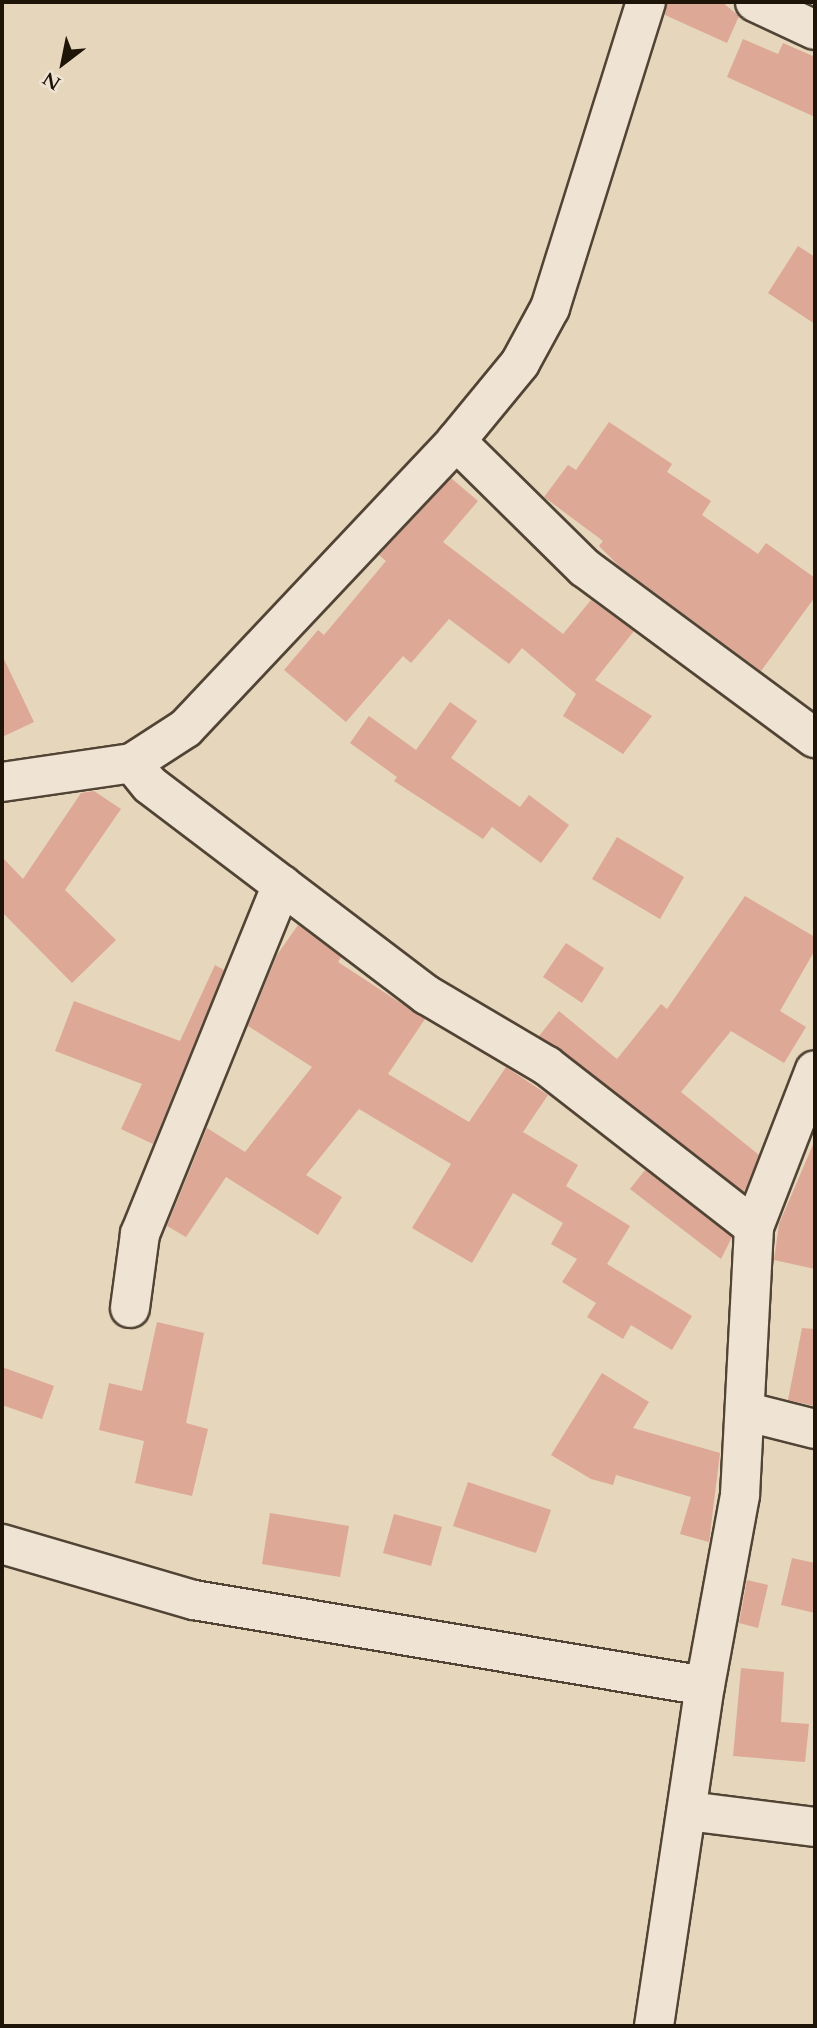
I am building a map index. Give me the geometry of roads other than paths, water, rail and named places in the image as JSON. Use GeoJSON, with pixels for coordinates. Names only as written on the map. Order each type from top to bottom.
{"type":"FeatureCollection","features":[{"type":"Feature","properties":{"kind":"street"},"geometry":{"type":"LineString","coordinates":[[2,782],[132,763],[186,729],[456,441],[520,363],[550,308],[646,2]]}},
{"type":"Feature","properties":{"kind":"street"},"geometry":{"type":"LineString","coordinates":[[755,2],[815,30]]}},
{"type":"Feature","properties":{"kind":"street"},"geometry":{"type":"LineString","coordinates":[[456,441],[584,568],[815,738]]}},
{"type":"Feature","properties":{"kind":"street"},"geometry":{"type":"LineString","coordinates":[[132,763],[150,785],[427,995],[547,1066],[754,1227]]}},
{"type":"Feature","properties":{"kind":"street"},"geometry":{"type":"LineString","coordinates":[[130,1308],[140,1234],[282,885]]}},
{"type":"Feature","properties":{"kind":"street"},"geometry":{"type":"LineString","coordinates":[[654,2026],[705,1686],[740,1495],[748,1412],[754,1227],[815,1070]]}},
{"type":"Feature","properties":{"kind":"street"},"geometry":{"type":"LineString","coordinates":[[748,1412],[815,1429]]}},
{"type":"Feature","properties":{"kind":"street"},"geometry":{"type":"LineString","coordinates":[[2,1544],[194,1600],[705,1686]]}},
{"type":"Feature","properties":{"kind":"street"},"geometry":{"type":"LineString","coordinates":[[688,1811],[815,1827]]}}]}
